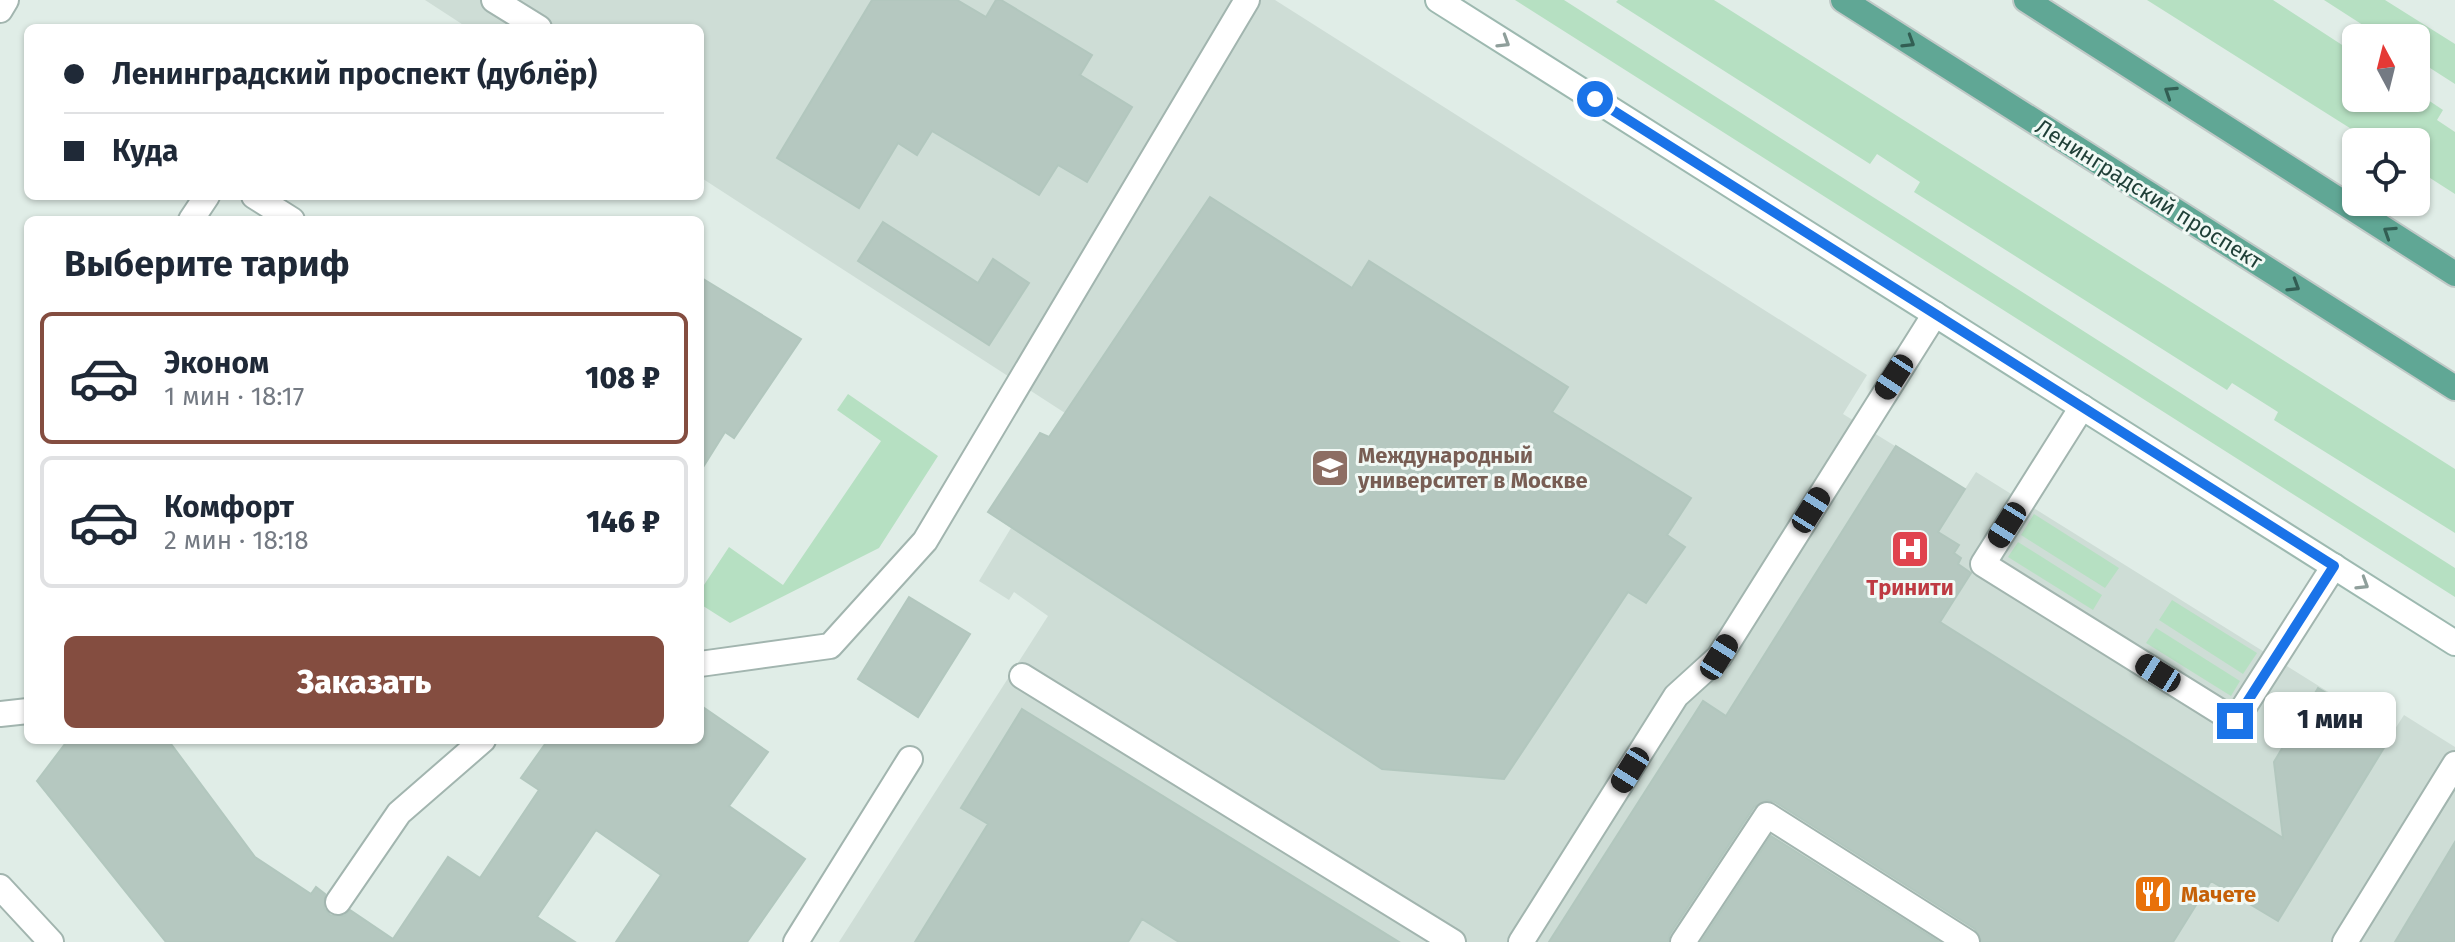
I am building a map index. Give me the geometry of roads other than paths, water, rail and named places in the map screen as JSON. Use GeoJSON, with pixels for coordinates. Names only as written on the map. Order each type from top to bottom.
{"type":"FeatureCollection","features":[{"type":"Feature","properties":{"kind":"main road"},"geometry":{"type":"LineString","coordinates":[[0,10],[6,0]]}},
{"type":"Feature","properties":{"kind":"main road"},"geometry":{"type":"LineString","coordinates":[[494,0],[533,24]]}},
{"type":"Feature","properties":{"kind":"main road"},"geometry":{"type":"LineString","coordinates":[[704,663],[830,646],[925,541],[1247,0]]}},
{"type":"Feature","properties":{"kind":"main road"},"geometry":{"type":"LineString","coordinates":[[1438,0],[2455,643]]}},
{"type":"Feature","properties":{"kind":"main road","name":"Ленинградский проспект"},"geometry":{"type":"LineString","coordinates":[[1843,0],[2455,388]]}},
{"type":"Feature","properties":{"kind":"main road"},"geometry":{"type":"LineString","coordinates":[[2026,0],[2455,274]]}},
{"type":"Feature","properties":{"kind":"main road"},"geometry":{"type":"LineString","coordinates":[[260,200],[284,216]]}},
{"type":"Feature","properties":{"kind":"main road"},"geometry":{"type":"LineString","coordinates":[[1521,942],[1676,696],[1719,657],[1935,314]]}},
{"type":"Feature","properties":{"kind":"main road"},"geometry":{"type":"LineString","coordinates":[[2082,407],[1983,564],[2235,721],[2334,566]]}},
{"type":"Feature","properties":{"kind":"main road"},"geometry":{"type":"LineString","coordinates":[[1022,676],[1453,942]]}},
{"type":"Feature","properties":{"kind":"main road"},"geometry":{"type":"LineString","coordinates":[[0,714],[24,711]]}},
{"type":"Feature","properties":{"kind":"main road"},"geometry":{"type":"LineString","coordinates":[[338,902],[399,813],[478,744]]}},
{"type":"Feature","properties":{"kind":"main road"},"geometry":{"type":"LineString","coordinates":[[796,942],[910,759]]}},
{"type":"Feature","properties":{"kind":"main road"},"geometry":{"type":"LineString","coordinates":[[2345,942],[2455,764]]}},
{"type":"Feature","properties":{"kind":"main road"},"geometry":{"type":"LineString","coordinates":[[1683,942],[1767,815],[1967,942]]}},
{"type":"Feature","properties":{"kind":"main road"},"geometry":{"type":"LineString","coordinates":[[0,887],[51,942]]}},
{"type":"Feature","properties":{"kind":"place","name":"Международный университет в Москве"},"geometry":{"type":"Point","coordinates":[1330,468]}},
{"type":"Feature","properties":{"kind":"place","name":"Тринити"},"geometry":{"type":"Point","coordinates":[1910,549]}},
{"type":"Feature","properties":{"kind":"place","name":"Мачете"},"geometry":{"type":"Point","coordinates":[2153,894]}}]}
